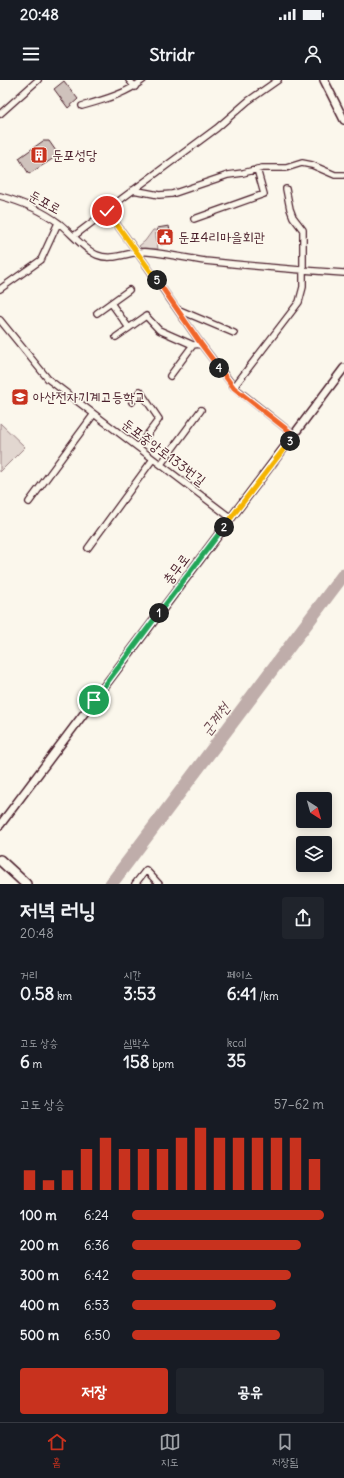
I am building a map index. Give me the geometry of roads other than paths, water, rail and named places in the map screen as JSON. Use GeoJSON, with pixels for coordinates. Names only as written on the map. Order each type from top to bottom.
{"type":"FeatureCollection","features":[{"type":"Feature","properties":{"kind":"highway"},"geometry":{"type":"LineString","coordinates":[[0,860],[26,884]]}},
{"type":"Feature","properties":{"kind":"street"},"geometry":{"type":"LineString","coordinates":[[0,114],[38,80]]}},
{"type":"Feature","properties":{"kind":"street"},"geometry":{"type":"LineString","coordinates":[[129,80],[135,87]]}},
{"type":"Feature","properties":{"kind":"street"},"geometry":{"type":"LineString","coordinates":[[82,106],[106,99],[135,87],[143,80]]}},
{"type":"Feature","properties":{"kind":"street"},"geometry":{"type":"LineString","coordinates":[[74,236],[217,128],[248,101],[278,80]]}},
{"type":"Feature","properties":{"kind":"street"},"geometry":{"type":"LineString","coordinates":[[324,80],[344,120]]}},
{"type":"Feature","properties":{"kind":"street"},"geometry":{"type":"LineString","coordinates":[[133,190],[159,195],[172,194],[228,175],[257,169],[286,168],[302,164],[312,166],[335,175],[344,175]]}},
{"type":"Feature","properties":{"kind":"street"},"geometry":{"type":"LineString","coordinates":[[194,219],[264,194],[257,169]]}},
{"type":"Feature","properties":{"kind":"street"},"geometry":{"type":"LineString","coordinates":[[234,388],[299,302],[303,287],[303,230],[293,217],[286,190]]}},
{"type":"Feature","properties":{"kind":"street","name":"둔포로"},"geometry":{"type":"LineString","coordinates":[[0,196],[22,203],[44,214],[58,223],[91,251],[103,256],[116,257],[137,252],[302,271],[344,273]]}},
{"type":"Feature","properties":{"kind":"street"},"geometry":{"type":"LineString","coordinates":[[107,211],[234,388],[294,435]]}},
{"type":"Feature","properties":{"kind":"street"},"geometry":{"type":"LineString","coordinates":[[0,289],[40,260],[58,223]]}},
{"type":"Feature","properties":{"kind":"street"},"geometry":{"type":"LineString","coordinates":[[97,313],[129,290]]}},
{"type":"Feature","properties":{"kind":"street"},"geometry":{"type":"LineString","coordinates":[[111,303],[129,328]]}},
{"type":"Feature","properties":{"kind":"street"},"geometry":{"type":"LineString","coordinates":[[176,309],[234,334]]}},
{"type":"Feature","properties":{"kind":"street"},"geometry":{"type":"LineString","coordinates":[[116,337],[146,316],[159,330],[193,345],[201,344]]}},
{"type":"Feature","properties":{"kind":"street","name":"둔포중앙로133번길"},"geometry":{"type":"LineString","coordinates":[[0,320],[48,379],[231,518]]}},
{"type":"Feature","properties":{"kind":"street"},"geometry":{"type":"LineString","coordinates":[[170,376],[193,345]]}},
{"type":"Feature","properties":{"kind":"street","name":"충무로"},"geometry":{"type":"LineString","coordinates":[[0,825],[344,368]]}},
{"type":"Feature","properties":{"kind":"street"},"geometry":{"type":"LineString","coordinates":[[132,402],[140,392],[159,419],[138,447]]}},
{"type":"Feature","properties":{"kind":"street"},"geometry":{"type":"LineString","coordinates":[[161,464],[201,410]]}},
{"type":"Feature","properties":{"kind":"street"},"geometry":{"type":"LineString","coordinates":[[29,502],[94,414]]}},
{"type":"Feature","properties":{"kind":"street"},"geometry":{"type":"LineString","coordinates":[[88,548],[153,459]]}},
{"type":"Feature","properties":{"kind":"street"},"geometry":{"type":"LineString","coordinates":[[135,884],[146,870],[159,884]]}},
{"type":"Feature","properties":{"kind":"waterway","name":"군계천"},"geometry":{"type":"LineString","coordinates":[[111,884],[344,574]]}},
{"type":"Feature","properties":{"kind":"place","name":"둔포성당"},"geometry":{"type":"Point","coordinates":[39,155]}},
{"type":"Feature","properties":{"kind":"place","name":"둔포4리마을회관"},"geometry":{"type":"Point","coordinates":[165,237]}},
{"type":"Feature","properties":{"kind":"place","name":"아산전자기계고등학교"},"geometry":{"type":"Point","coordinates":[20,397]}}]}
